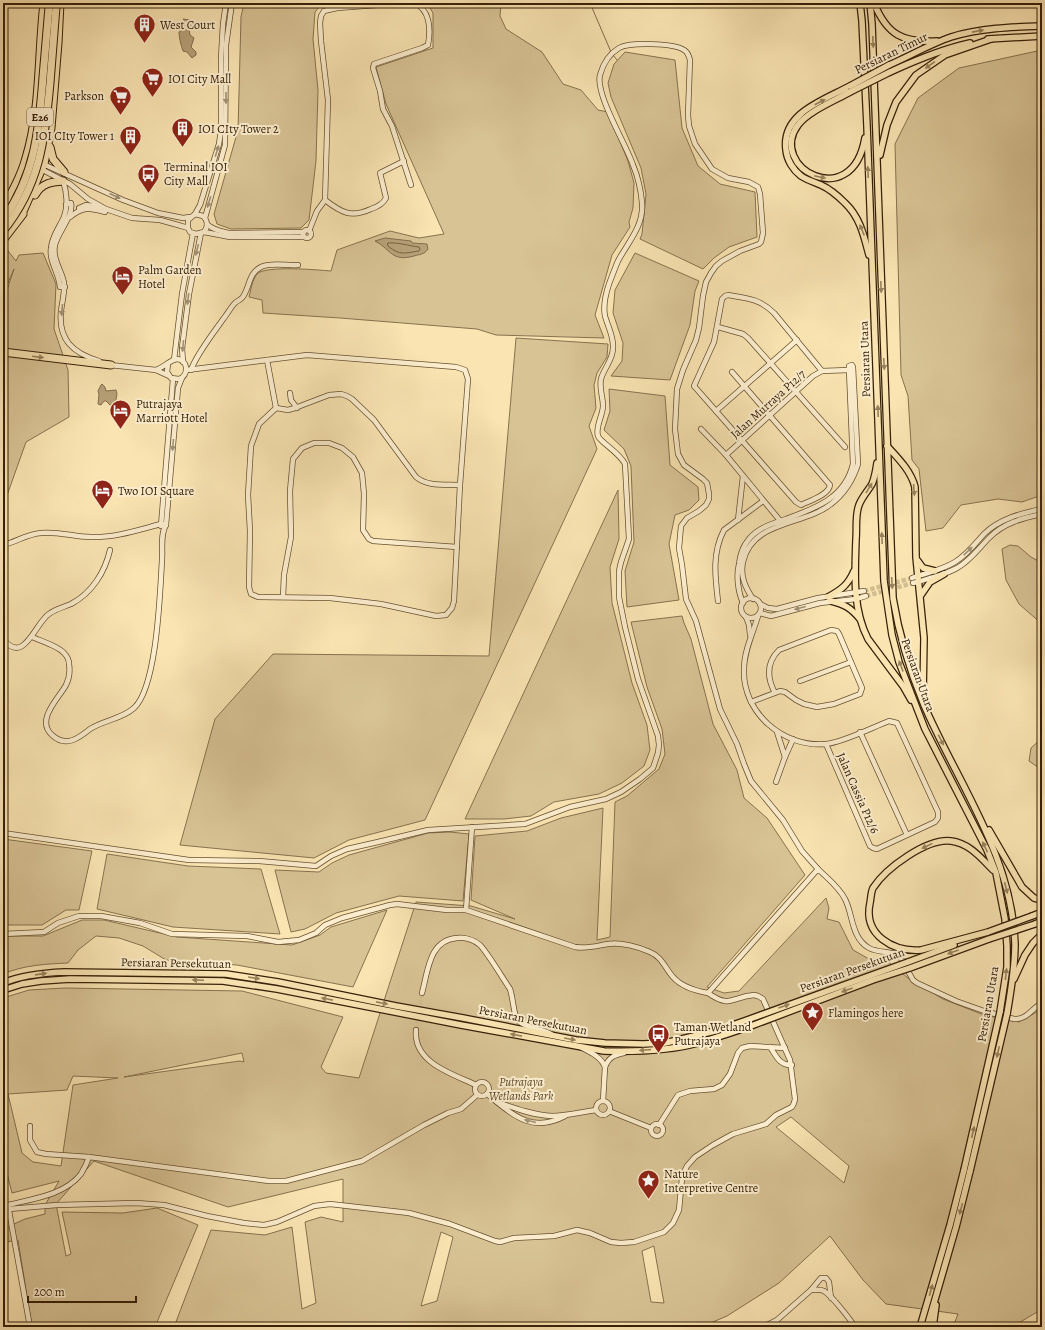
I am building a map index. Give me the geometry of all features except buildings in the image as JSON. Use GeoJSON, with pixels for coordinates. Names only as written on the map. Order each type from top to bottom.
{"type":"FeatureCollection","features":[{"type":"Feature","properties":{"kind":"highway"},"geometry":{"type":"LineString","coordinates":[[21,216],[43,167],[50,138],[58,43],[52,4]]}},
{"type":"Feature","properties":{"kind":"highway"},"geometry":{"type":"LineString","coordinates":[[3,208],[12,193],[25,160],[35,114],[52,4]]}},
{"type":"Feature","properties":{"kind":"highway","name":"E26"},"geometry":{"type":"LineString","coordinates":[[3,220],[19,195],[28,173],[34,152],[41,116],[52,4]]}},
{"type":"Feature","properties":{"kind":"highway","name":"E26"},"geometry":{"type":"LineString","coordinates":[[3,231],[10,223],[24,197],[34,176],[41,154],[46,122],[52,4]]}},
{"type":"Feature","properties":{"kind":"highway"},"geometry":{"type":"LineString","coordinates":[[50,138],[50,150],[53,159],[64,172]]}},
{"type":"Feature","properties":{"kind":"highway"},"geometry":{"type":"LineString","coordinates":[[3,240],[41,186],[46,183],[63,181]]}},
{"type":"Feature","properties":{"kind":"highway"},"geometry":{"type":"LineString","coordinates":[[3,352],[111,365]]}},
{"type":"Feature","properties":{"kind":"main road","name":"Persiaran Utara"},"geometry":{"type":"LineString","coordinates":[[860,3],[867,126],[884,581],[887,608],[899,662],[925,729],[987,850],[996,873],[1005,919],[1007,946],[1004,1013],[970,1171],[956,1227],[927,1327]]}},
{"type":"Feature","properties":{"kind":"main road","name":"Persiaran Utara"},"geometry":{"type":"LineString","coordinates":[[870,3],[878,166],[893,598],[899,631],[924,705],[978,812],[1002,870],[1008,892],[1014,944],[1012,981],[950,1225],[920,1327]]}},
{"type":"Feature","properties":{"kind":"main road"},"geometry":{"type":"LineString","coordinates":[[874,3],[884,24],[899,36],[915,41],[940,41]]}},
{"type":"Feature","properties":{"kind":"main road","name":"Persiaran Timur"},"geometry":{"type":"LineString","coordinates":[[872,267],[863,232],[854,213],[836,195],[800,175],[789,161],[786,153],[786,137],[793,120],[804,110],[889,65],[952,36],[982,30],[1042,26]]}},
{"type":"Feature","properties":{"kind":"main road","name":"Persiaran Timur"},"geometry":{"type":"LineString","coordinates":[[867,126],[862,152],[853,168],[847,173],[840,176],[825,178],[812,175],[796,160],[793,152],[793,135],[797,126],[806,116],[850,92],[919,58],[951,47],[991,39],[1042,36]]}},
{"type":"Feature","properties":{"kind":"main road"},"geometry":{"type":"LineString","coordinates":[[878,166],[884,134],[896,102],[916,75],[945,55],[991,39]]}},
{"type":"Feature","properties":{"kind":"main road"},"geometry":{"type":"LineString","coordinates":[[887,446],[909,472],[915,487],[916,579],[920,596],[924,638],[922,682],[924,705]]}},
{"type":"Feature","properties":{"kind":"main road"},"geometry":{"type":"LineString","coordinates":[[879,450],[872,484],[862,498],[857,512],[854,569],[856,596],[860,619],[868,639],[903,686],[925,729]]}},
{"type":"Feature","properties":{"kind":"main road"},"geometry":{"type":"LineString","coordinates":[[916,557],[920,566],[935,571]]}},
{"type":"Feature","properties":{"kind":"main road"},"geometry":{"type":"LineString","coordinates":[[830,599],[846,586],[854,569]]}},
{"type":"Feature","properties":{"kind":"main road"},"geometry":{"type":"LineString","coordinates":[[920,596],[930,582],[944,574]]}},
{"type":"Feature","properties":{"kind":"main road"},"geometry":{"type":"LineString","coordinates":[[830,599],[844,604],[860,619]]}},
{"type":"Feature","properties":{"kind":"main road"},"geometry":{"type":"LineString","coordinates":[[978,812],[1022,887],[1034,898],[1042,900]]}},
{"type":"Feature","properties":{"kind":"main road"},"geometry":{"type":"LineString","coordinates":[[988,932],[921,950],[910,951],[892,946],[878,937],[871,922],[869,908],[872,889],[886,873],[907,857],[931,843],[951,841],[965,845],[980,856],[996,873]]}},
{"type":"Feature","properties":{"kind":"main road","name":"Persiaran Persekutuan"},"geometry":{"type":"LineString","coordinates":[[3,983],[41,973],[64,972],[226,974],[278,982],[554,1036],[605,1043],[643,1044],[665,1042],[715,1031],[1042,912]]}},
{"type":"Feature","properties":{"kind":"main road","name":"Persiaran Persekutuan"},"geometry":{"type":"LineString","coordinates":[[3,990],[22,984],[70,979],[223,981],[277,989],[579,1047],[604,1051],[627,1052],[665,1049],[697,1043],[751,1026],[866,983],[1042,921]]}},
{"type":"Feature","properties":{"kind":"main road"},"geometry":{"type":"LineString","coordinates":[[1012,981],[1025,955],[1033,943],[1042,934]]}},
{"type":"Feature","properties":{"kind":"main road"},"geometry":{"type":"LineString","coordinates":[[933,1327],[937,1291]]}},
{"type":"Feature","properties":{"kind":"street"},"geometry":{"type":"LineString","coordinates":[[25,160],[43,167],[64,172],[124,200],[158,213],[183,218],[190,217],[195,214],[200,205],[219,144],[221,130],[223,24],[226,3]]}},
{"type":"Feature","properties":{"kind":"street"},"geometry":{"type":"LineString","coordinates":[[232,3],[226,45],[225,145],[205,218],[210,227],[229,233],[306,233]]}},
{"type":"Feature","properties":{"kind":"street"},"geometry":{"type":"LineString","coordinates":[[306,233],[325,200],[328,100],[320,41],[321,16],[324,11],[337,8],[404,3]]}},
{"type":"Feature","properties":{"kind":"street"},"geometry":{"type":"LineString","coordinates":[[411,185],[392,126],[383,110],[380,90],[373,68],[374,64],[428,45],[428,21],[426,12],[414,3]]}},
{"type":"Feature","properties":{"kind":"street"},"geometry":{"type":"LineString","coordinates":[[3,833],[189,860],[259,861],[316,866],[331,856],[347,849],[428,830],[525,824],[570,807],[613,796],[647,774],[653,768],[658,753],[658,736],[638,679],[619,596],[620,562],[629,539],[624,464],[618,454],[600,439],[598,433],[603,407],[600,381],[613,350],[613,338],[605,315],[604,306],[606,294],[618,262],[640,223],[642,206],[634,165],[603,99],[599,83],[605,63],[611,54],[617,49],[631,44],[671,46],[683,49],[690,60],[688,115],[689,126],[695,144],[712,169],[728,178],[749,182],[758,187],[760,194],[763,233],[759,244],[722,261],[716,266],[706,282],[696,340],[683,370],[677,389],[675,429],[678,454],[684,465],[707,483],[709,494],[709,499],[706,505],[687,518],[681,526],[679,548],[686,599],[696,622],[720,709],[738,744],[751,781],[783,820],[802,851],[833,883],[845,898],[856,932],[865,946],[874,950],[899,955],[913,980],[917,983],[977,1009],[1018,1019],[1026,1016],[1042,1003]]}},
{"type":"Feature","properties":{"kind":"street"},"geometry":{"type":"LineString","coordinates":[[325,200],[336,208],[351,214],[358,214],[376,207],[386,198],[380,173],[404,161]]}},
{"type":"Feature","properties":{"kind":"street"},"geometry":{"type":"LineString","coordinates":[[43,167],[106,210]]}},
{"type":"Feature","properties":{"kind":"street"},"geometry":{"type":"LineString","coordinates":[[63,181],[66,192],[66,205],[64,216],[56,236],[54,248],[56,260],[64,281],[62,287],[61,320],[67,342],[72,348],[86,357],[111,365],[156,370],[170,377],[182,378]]}},
{"type":"Feature","properties":{"kind":"street"},"geometry":{"type":"LineString","coordinates":[[56,236],[70,214],[72,205],[69,202],[66,205]]}},
{"type":"Feature","properties":{"kind":"street"},"geometry":{"type":"LineString","coordinates":[[70,214],[79,207],[86,205],[132,218],[160,220],[188,228],[193,233],[230,237],[306,233]]}},
{"type":"Feature","properties":{"kind":"street"},"geometry":{"type":"LineString","coordinates":[[67,220],[83,209],[106,210]]}},
{"type":"Feature","properties":{"kind":"street"},"geometry":{"type":"LineString","coordinates":[[195,214],[201,215],[205,218]]}},
{"type":"Feature","properties":{"kind":"street"},"geometry":{"type":"LineString","coordinates":[[188,228],[187,222],[190,217]]}},
{"type":"Feature","properties":{"kind":"street"},"geometry":{"type":"LineString","coordinates":[[189,370],[183,362],[182,355],[184,331],[194,268],[203,233],[207,224]]}},
{"type":"Feature","properties":{"kind":"street"},"geometry":{"type":"LineString","coordinates":[[174,360],[182,294],[193,233]]}},
{"type":"Feature","properties":{"kind":"street"},"geometry":{"type":"LineString","coordinates":[[163,526],[178,388],[182,378],[236,302],[241,300],[245,294],[249,280],[255,271],[263,266],[298,265]]}},
{"type":"Feature","properties":{"kind":"street"},"geometry":{"type":"LineString","coordinates":[[732,372],[830,485],[828,490],[816,499],[801,505],[799,505],[694,386],[714,342],[722,299],[728,295],[756,300],[766,305],[822,371]]}},
{"type":"Feature","properties":{"kind":"street"},"geometry":{"type":"LineString","coordinates":[[718,327],[743,334],[771,363],[845,447]]}},
{"type":"Feature","properties":{"kind":"street"},"geometry":{"type":"LineString","coordinates":[[716,411],[797,340]]}},
{"type":"Feature","properties":{"kind":"street"},"geometry":{"type":"LineString","coordinates":[[189,370],[307,355],[461,368],[465,370],[468,379],[460,485],[458,547],[454,601],[452,608],[446,615],[436,616],[381,604],[330,598],[254,596],[249,591],[250,531],[248,496],[251,446],[259,424],[276,408]]}},
{"type":"Feature","properties":{"kind":"street"},"geometry":{"type":"LineString","coordinates":[[156,370],[174,360],[183,362]]}},
{"type":"Feature","properties":{"kind":"street"},"geometry":{"type":"LineString","coordinates":[[267,360],[276,408]]}},
{"type":"Feature","properties":{"kind":"street"},"geometry":{"type":"LineString","coordinates":[[32,637],[64,652],[69,661],[70,666],[67,683],[47,717],[47,726],[52,735],[62,740],[76,740],[96,725],[126,713],[134,708],[141,699],[156,643],[162,558],[170,377],[167,372],[168,364]]}},
{"type":"Feature","properties":{"kind":"street","name":"Jalan Murraya P12/7"},"geometry":{"type":"LineString","coordinates":[[726,455],[813,376],[822,371],[849,370],[853,464],[849,476],[837,493],[828,501],[781,523]]}},
{"type":"Feature","properties":{"kind":"street"},"geometry":{"type":"LineString","coordinates":[[290,393],[297,408]]}},
{"type":"Feature","properties":{"kind":"street"},"geometry":{"type":"LineString","coordinates":[[276,408],[288,410],[297,408],[329,395],[335,394],[347,396],[374,420],[416,477],[421,481],[426,483],[460,485]]}},
{"type":"Feature","properties":{"kind":"street"},"geometry":{"type":"LineString","coordinates":[[701,429],[726,455],[781,523]]}},
{"type":"Feature","properties":{"kind":"street"},"geometry":{"type":"LineString","coordinates":[[283,597],[284,575],[291,537],[290,498],[293,459],[302,448],[314,443],[329,443],[342,448],[353,457],[358,465],[362,473],[364,494],[363,530],[369,539],[373,541],[458,547]]}},
{"type":"Feature","properties":{"kind":"street"},"geometry":{"type":"LineString","coordinates":[[738,520],[743,476]]}},
{"type":"Feature","properties":{"kind":"street"},"geometry":{"type":"LineString","coordinates":[[718,601],[714,566],[716,552],[724,530],[764,501]]}},
{"type":"Feature","properties":{"kind":"street"},"geometry":{"type":"LineString","coordinates":[[916,579],[956,561],[972,548],[985,533],[998,523],[1027,512],[1042,509]]}},
{"type":"Feature","properties":{"kind":"street"},"geometry":{"type":"LineString","coordinates":[[916,579],[944,574],[959,567],[977,552],[990,537],[1003,527],[1016,521],[1042,514]]}},
{"type":"Feature","properties":{"kind":"street"},"geometry":{"type":"LineString","coordinates":[[753,599],[742,578],[742,567],[746,553],[752,543],[761,534],[781,523]]}},
{"type":"Feature","properties":{"kind":"street"},"geometry":{"type":"LineString","coordinates":[[750,639],[749,625],[742,612],[743,603],[740,595],[738,576],[738,567],[742,550],[749,539],[757,532],[770,524],[781,523]]}},
{"type":"Feature","properties":{"kind":"street"},"geometry":{"type":"LineString","coordinates":[[3,545],[29,534],[42,532],[79,537],[105,537],[163,526]]}},
{"type":"Feature","properties":{"kind":"street"},"geometry":{"type":"LineString","coordinates":[[3,639],[13,647],[21,647],[25,645],[32,637],[38,626],[49,614],[71,604],[88,592],[104,569],[110,550]]}},
{"type":"Feature","properties":{"kind":"street"},"geometry":{"type":"LineString","coordinates":[[743,603],[748,599],[753,599],[757,600],[760,604],[768,608],[776,609],[830,599],[856,596],[865,593]]}},
{"type":"Feature","properties":{"kind":"street"},"geometry":{"type":"LineString","coordinates":[[746,617],[753,618],[759,614],[771,616],[830,599]]}},
{"type":"Feature","properties":{"kind":"street"},"geometry":{"type":"LineString","coordinates":[[760,604],[761,608],[750,639],[744,668],[744,681],[751,702],[766,723],[777,732],[793,739],[812,744],[826,744],[889,721],[897,723],[938,812],[938,818],[934,822],[908,835],[860,732]]}},
{"type":"Feature","properties":{"kind":"street"},"geometry":{"type":"LineString","coordinates":[[751,702],[775,693],[780,691],[785,692],[804,704],[817,707],[834,704],[860,694],[862,688],[839,634],[834,630],[779,650],[774,655],[770,662],[768,672],[770,683],[775,693]]}},
{"type":"Feature","properties":{"kind":"street"},"geometry":{"type":"LineString","coordinates":[[800,681],[851,662]]}},
{"type":"Feature","properties":{"kind":"street"},"geometry":{"type":"LineString","coordinates":[[777,732],[785,757]]}},
{"type":"Feature","properties":{"kind":"street"},"geometry":{"type":"LineString","coordinates":[[776,782],[793,739]]}},
{"type":"Feature","properties":{"kind":"street","name":"Jalan Cassia P12/6"},"geometry":{"type":"LineString","coordinates":[[826,744],[870,846],[877,848],[908,835]]}},
{"type":"Feature","properties":{"kind":"street"},"geometry":{"type":"LineString","coordinates":[[466,910],[472,827]]}},
{"type":"Feature","properties":{"kind":"street"},"geometry":{"type":"LineString","coordinates":[[708,993],[818,869]]}},
{"type":"Feature","properties":{"kind":"street"},"geometry":{"type":"LineString","coordinates":[[3,934],[44,932],[58,923],[79,916],[101,916],[140,923],[172,934],[247,936],[278,942],[299,940],[316,933],[325,925],[342,918],[390,905],[397,904],[447,910],[466,910],[575,948],[590,948],[609,944],[636,947],[651,952],[663,962],[676,980],[698,992],[708,993],[725,1002],[754,995],[761,997],[792,1066],[795,1098],[792,1107],[776,1115],[766,1124],[733,1134],[713,1144],[695,1157],[686,1166],[682,1178],[679,1210],[673,1223],[664,1232],[634,1242],[612,1242],[590,1233],[577,1230],[554,1236],[526,1237],[500,1242],[450,1224],[409,1213],[330,1204],[314,1206],[277,1222],[264,1225],[207,1216],[164,1204],[136,1203],[56,1205],[9,1209]]}},
{"type":"Feature","properties":{"kind":"street"},"geometry":{"type":"LineString","coordinates":[[422,993],[434,952],[439,945],[446,941],[459,938],[470,940],[480,945],[510,989],[515,1016],[518,1021],[554,1036]]}},
{"type":"Feature","properties":{"kind":"street"},"geometry":{"type":"LineString","coordinates":[[416,1030],[416,1042],[422,1054],[427,1059],[435,1065],[476,1085]]}},
{"type":"Feature","properties":{"kind":"street"},"geometry":{"type":"LineString","coordinates":[[659,1125],[678,1095],[690,1091],[714,1089],[722,1085],[730,1074],[738,1053],[742,1048],[750,1046],[785,1048]]}},
{"type":"Feature","properties":{"kind":"street"},"geometry":{"type":"LineString","coordinates":[[579,1047],[596,1055],[605,1067]]}},
{"type":"Feature","properties":{"kind":"street"},"geometry":{"type":"LineString","coordinates":[[770,1047],[779,1061],[783,1064],[792,1066]]}},
{"type":"Feature","properties":{"kind":"street"},"geometry":{"type":"LineString","coordinates":[[603,1101],[605,1067],[610,1058],[614,1055],[627,1052]]}},
{"type":"Feature","properties":{"kind":"street"},"geometry":{"type":"LineString","coordinates":[[476,1085],[481,1082],[487,1085],[487,1094]]}},
{"type":"Feature","properties":{"kind":"street"},"geometry":{"type":"LineString","coordinates":[[476,1085],[475,1092],[477,1095]]}},
{"type":"Feature","properties":{"kind":"street"},"geometry":{"type":"LineString","coordinates":[[30,1126],[30,1140],[37,1152],[46,1154],[89,1157],[269,1181],[286,1181],[362,1161],[424,1125],[448,1113],[461,1109],[477,1095],[482,1096],[487,1094]]}},
{"type":"Feature","properties":{"kind":"street"},"geometry":{"type":"LineString","coordinates":[[487,1094],[521,1119],[543,1124],[554,1122],[566,1115]]}},
{"type":"Feature","properties":{"kind":"street"},"geometry":{"type":"LineString","coordinates":[[603,1101],[609,1104],[609,1111],[605,1115],[599,1114],[596,1110],[597,1103],[603,1101]]}},
{"type":"Feature","properties":{"kind":"street"},"geometry":{"type":"LineString","coordinates":[[497,1102],[542,1115],[566,1115],[596,1110]]}},
{"type":"Feature","properties":{"kind":"street"},"geometry":{"type":"LineString","coordinates":[[609,1111],[651,1128]]}},
{"type":"Feature","properties":{"kind":"street"},"geometry":{"type":"LineString","coordinates":[[654,1124],[659,1125],[663,1129],[661,1134],[656,1136],[651,1133],[651,1128],[654,1124]]}},
{"type":"Feature","properties":{"kind":"street"},"geometry":{"type":"LineString","coordinates":[[30,1327],[8,1205],[53,1193],[69,1185],[81,1174],[89,1157]]}},
{"type":"Feature","properties":{"kind":"street"},"geometry":{"type":"LineString","coordinates":[[764,1327],[776,1320],[811,1290],[821,1278],[826,1278],[829,1282],[831,1298]]}},
{"type":"Feature","properties":{"kind":"street"},"geometry":{"type":"LineString","coordinates":[[811,1290],[822,1290],[831,1298],[855,1327]]}},
{"type":"Feature","properties":{"kind":"green space"},"geometry":{"type":"Polygon","coordinates":[[[244,3],[359,3],[320,6],[315,12],[313,39],[318,90],[316,161],[309,220],[301,228],[231,229],[217,224],[214,214],[238,130],[241,17],[244,3]]]}},
{"type":"Feature","properties":{"kind":"green space"},"geometry":{"type":"Polygon","coordinates":[[[427,3],[501,3],[500,16],[506,29],[542,52],[563,84],[581,90],[598,110],[608,112],[628,161],[634,183],[633,208],[629,222],[630,227],[612,255],[595,315],[604,338],[496,335],[477,329],[263,313],[262,300],[249,297],[255,277],[262,271],[292,269],[331,271],[337,250],[390,231],[419,238],[444,234],[386,104],[376,67],[433,48],[433,13],[427,3]]]}},
{"type":"Feature","properties":{"kind":"green space"},"geometry":{"type":"Polygon","coordinates":[[[1042,50],[1042,495],[1022,502],[998,499],[961,505],[943,528],[926,531],[919,469],[912,460],[908,396],[901,375],[895,144],[918,98],[959,68],[1042,50]]]}},
{"type":"Feature","properties":{"kind":"green space"},"geometry":{"type":"Polygon","coordinates":[[[625,52],[675,60],[682,128],[698,166],[720,184],[755,192],[757,237],[729,247],[714,258],[703,269],[640,239],[642,234],[646,194],[641,168],[611,97],[608,83],[614,64],[625,52]]]}},
{"type":"Feature","properties":{"kind":"green space"},"geometry":{"type":"Polygon","coordinates":[[[5,247],[16,261],[19,255],[43,253],[56,284],[54,329],[68,370],[69,417],[26,442],[5,501],[3,502],[3,409],[7,405],[5,388],[3,387],[3,302],[14,269],[3,294],[3,249],[5,247]]]}},
{"type":"Feature","properties":{"kind":"green space"},"geometry":{"type":"Polygon","coordinates":[[[635,253],[699,281],[695,291],[690,325],[670,380],[611,376],[622,361],[623,343],[613,313],[615,290],[635,253]]]}},
{"type":"Feature","properties":{"kind":"green space"},"geometry":{"type":"Polygon","coordinates":[[[516,338],[608,344],[607,357],[597,373],[594,385],[596,408],[589,426],[597,449],[425,820],[349,840],[314,858],[180,845],[215,719],[273,654],[489,656],[516,338]]]}},
{"type":"Feature","properties":{"kind":"green space"},"geometry":{"type":"Polygon","coordinates":[[[609,389],[665,396],[670,465],[698,487],[699,500],[689,510],[675,515],[669,544],[679,600],[627,607],[625,571],[634,542],[631,466],[624,449],[604,430],[610,411],[609,389]]]}},
{"type":"Feature","properties":{"kind":"green space"},"geometry":{"type":"Polygon","coordinates":[[[618,490],[619,539],[610,567],[612,603],[632,683],[647,725],[650,750],[644,766],[622,783],[599,794],[554,802],[531,816],[504,819],[465,819],[618,490]]]}},
{"type":"Feature","properties":{"kind":"green space"},"geometry":{"type":"Polygon","coordinates":[[[1010,545],[1018,546],[1031,557],[1042,563],[1042,624],[1019,604],[1006,580],[1002,549],[1010,545]]]}},
{"type":"Feature","properties":{"kind":"green space","name":"Putrajaya Wetlands Park"},"geometry":{"type":"Polygon","coordinates":[[[682,616],[691,639],[713,724],[737,770],[744,798],[767,818],[805,875],[707,987],[724,993],[739,991],[826,898],[829,908],[827,919],[839,922],[853,950],[869,959],[886,960],[908,978],[943,999],[984,1015],[1019,1022],[1042,1009],[1042,1309],[1012,1327],[953,1327],[958,1314],[886,1304],[863,1280],[830,1236],[779,1283],[727,1316],[701,1327],[655,1327],[638,1323],[625,1327],[174,1327],[211,1230],[265,1235],[292,1227],[302,1309],[316,1303],[305,1222],[321,1217],[343,1222],[343,1179],[228,1207],[94,1161],[56,1204],[66,1256],[71,1254],[62,1212],[123,1213],[157,1208],[198,1225],[155,1327],[32,1327],[18,1240],[6,1242],[7,1252],[3,1252],[3,1229],[25,1219],[45,1214],[45,1205],[59,1181],[12,1193],[3,1158],[3,998],[29,990],[65,988],[242,991],[343,1017],[321,1067],[326,1073],[359,1078],[416,902],[471,906],[515,919],[471,900],[475,836],[527,831],[561,818],[603,808],[597,940],[610,937],[615,802],[627,796],[659,769],[665,754],[662,729],[647,687],[631,622],[682,616]],[[242,1053],[124,1077],[240,1061],[244,1062],[242,1053]],[[73,1076],[67,1090],[8,1094],[22,1153],[33,1162],[61,1166],[73,1085],[118,1078],[73,1076]],[[791,1117],[776,1127],[844,1183],[849,1166],[791,1117]],[[441,1232],[421,1306],[437,1301],[453,1237],[441,1232]],[[654,1246],[642,1251],[651,1302],[664,1303],[654,1246]]]}},
{"type":"Feature","properties":{"kind":"green space"},"geometry":{"type":"Polygon","coordinates":[[[1042,738],[1042,770],[1029,761],[1031,748],[1042,738]]]}},
{"type":"Feature","properties":{"kind":"green space"},"geometry":{"type":"Polygon","coordinates":[[[450,832],[469,834],[463,901],[399,896],[336,913],[305,929],[291,932],[275,870],[319,872],[332,863],[349,855],[428,833],[450,832]]]}},
{"type":"Feature","properties":{"kind":"green space"},"geometry":{"type":"Polygon","coordinates":[[[3,839],[92,851],[79,910],[66,910],[42,925],[3,925],[3,839]]]}},
{"type":"Feature","properties":{"kind":"green space"},"geometry":{"type":"Polygon","coordinates":[[[107,854],[188,866],[261,869],[280,934],[173,927],[97,909],[107,854]]]}},
{"type":"Feature","properties":{"kind":"green space"},"geometry":{"type":"Polygon","coordinates":[[[387,910],[353,987],[237,965],[166,960],[143,946],[119,938],[96,936],[78,950],[68,963],[27,967],[3,974],[3,936],[43,936],[82,920],[104,920],[177,937],[292,945],[320,935],[331,927],[387,910]]]}},
{"type":"Feature","properties":{"kind":"water"},"geometry":{"type":"Polygon","coordinates":[[[183,19],[190,20],[192,25],[189,29],[190,35],[194,38],[191,47],[196,52],[196,55],[192,58],[187,52],[183,51],[180,42],[179,32],[185,25],[183,19]]]}},
{"type":"Feature","properties":{"kind":"water"},"geometry":{"type":"Polygon","coordinates":[[[385,238],[427,244],[428,249],[422,254],[406,257],[396,256],[375,241],[385,238]]]}},
{"type":"Feature","properties":{"kind":"water"},"geometry":{"type":"Polygon","coordinates":[[[102,384],[106,391],[116,390],[117,397],[113,406],[106,401],[104,401],[101,405],[98,404],[98,391],[102,384]]]}},
{"type":"Feature","properties":{"kind":"waterway"},"geometry":{"type":"LineString","coordinates":[[590,3],[611,52]]}},
{"type":"Feature","properties":{"kind":"waterway"},"geometry":{"type":"LineString","coordinates":[[613,55],[617,60]]}},
{"type":"Feature","properties":{"kind":"tunnel"},"geometry":{"type":"LineString","coordinates":[[864,591],[912,578]]}},
{"type":"Feature","properties":{"kind":"tunnel"},"geometry":{"type":"LineString","coordinates":[[866,596],[913,583]]}},
{"type":"Feature","properties":{"kind":"tunnel"},"geometry":{"type":"LineString","coordinates":[[416,1030],[422,993]]}},
{"type":"Feature","properties":{"kind":"place","name":"West Court"},"geometry":{"type":"Point","coordinates":[145,44]}},
{"type":"Feature","properties":{"kind":"place","name":"IOI City Mall"},"geometry":{"type":"Point","coordinates":[152,98]}},
{"type":"Feature","properties":{"kind":"place","name":"Parkson"},"geometry":{"type":"Point","coordinates":[120,116]}},
{"type":"Feature","properties":{"kind":"place","name":"IOI CIty Tower 2"},"geometry":{"type":"Point","coordinates":[182,148]}},
{"type":"Feature","properties":{"kind":"place","name":"IOI CIty Tower 1"},"geometry":{"type":"Point","coordinates":[130,156]}},
{"type":"Feature","properties":{"kind":"place","name":"Terminal IOI City Mall"},"geometry":{"type":"Point","coordinates":[148,194]}},
{"type":"Feature","properties":{"kind":"place","name":"Palm Garden Hotel"},"geometry":{"type":"Point","coordinates":[123,296]}},
{"type":"Feature","properties":{"kind":"place","name":"Putrajaya Marriott Hotel"},"geometry":{"type":"Point","coordinates":[120,430]}},
{"type":"Feature","properties":{"kind":"place","name":"Two IOI Square"},"geometry":{"type":"Point","coordinates":[102,510]}},
{"type":"Feature","properties":{"kind":"place","name":"Flamingos here"},"geometry":{"type":"Point","coordinates":[813,1032]}},
{"type":"Feature","properties":{"kind":"place","name":"Taman Wetland Putrajaya"},"geometry":{"type":"Point","coordinates":[659,1054]}},
{"type":"Feature","properties":{"kind":"place","name":"Nature Interpretive Centre"},"geometry":{"type":"Point","coordinates":[649,1200]}}]}
